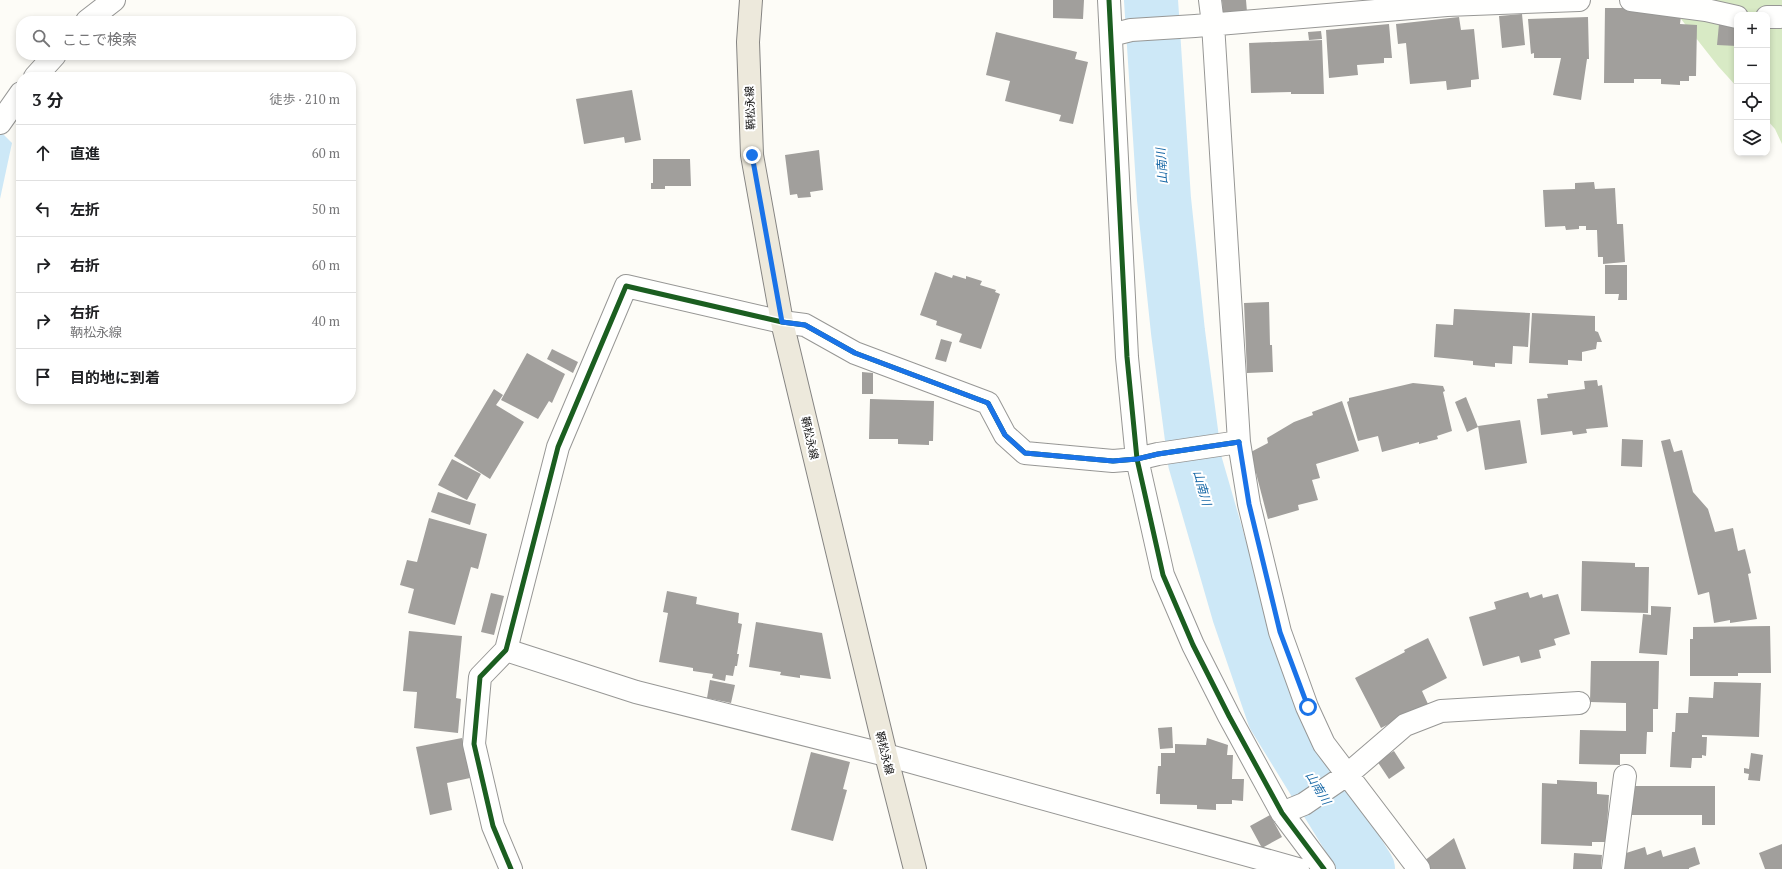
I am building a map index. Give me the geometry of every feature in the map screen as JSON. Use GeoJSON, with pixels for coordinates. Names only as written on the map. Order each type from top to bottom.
{"type":"FeatureCollection","features":[{"type":"Feature","properties":{"kind":"main road","name":"鞆松永線"},"geometry":{"type":"LineString","coordinates":[[751,0],[748,42],[752,155],[782,322],[886,755],[915,869]]}},
{"type":"Feature","properties":{"kind":"street"},"geometry":{"type":"LineString","coordinates":[[93,16],[114,0]]}},
{"type":"Feature","properties":{"kind":"street"},"geometry":{"type":"LineString","coordinates":[[1109,0],[1121,33],[1127,357],[1137,459],[1163,574],[1193,645],[1225,709],[1309,865]]}},
{"type":"Feature","properties":{"kind":"street"},"geometry":{"type":"LineString","coordinates":[[1210,0],[1204,25],[1232,443],[1249,504],[1280,632],[1308,707],[1324,744],[1342,778],[1419,869]]}},
{"type":"Feature","properties":{"kind":"street"},"geometry":{"type":"LineString","coordinates":[[1121,33],[1447,5],[1579,0]]}},
{"type":"Feature","properties":{"kind":"street"},"geometry":{"type":"LineString","coordinates":[[1631,0],[1706,10],[1734,16]]}},
{"type":"Feature","properties":{"kind":"street"},"geometry":{"type":"LineString","coordinates":[[40,72],[50,60]]}},
{"type":"Feature","properties":{"kind":"street"},"geometry":{"type":"LineString","coordinates":[[0,123],[16,100]]}},
{"type":"Feature","properties":{"kind":"street"},"geometry":{"type":"LineString","coordinates":[[511,869],[493,826],[474,744],[480,677],[506,650],[558,447],[626,286],[782,322],[805,325],[855,353],[988,403],[1005,435],[1025,453],[1113,461],[1137,459],[1158,454],[1232,443]]}},
{"type":"Feature","properties":{"kind":"street"},"geometry":{"type":"LineString","coordinates":[[506,650],[636,692],[886,755],[1309,865]]}},
{"type":"Feature","properties":{"kind":"street"},"geometry":{"type":"LineString","coordinates":[[1282,813],[1304,804],[1342,778],[1405,725],[1441,711],[1579,703]]}},
{"type":"Feature","properties":{"kind":"street"},"geometry":{"type":"LineString","coordinates":[[1613,869],[1625,776]]}},
{"type":"Feature","properties":{"kind":"green space"},"geometry":{"type":"Polygon","coordinates":[[[1666,0],[1782,0],[1782,144],[1775,129],[1770,123],[1770,12],[1734,12],[1734,84],[1718,66],[1666,0]]]}},
{"type":"Feature","properties":{"kind":"water"},"geometry":{"type":"Polygon","coordinates":[[[0,131],[12,143],[0,199],[0,131]]]}},
{"type":"Feature","properties":{"kind":"building"},"geometry":{"type":"Polygon","coordinates":[[[1053,0],[1084,0],[1083,19],[1053,18],[1053,0]]]}},
{"type":"Feature","properties":{"kind":"building"},"geometry":{"type":"Polygon","coordinates":[[[1222,0],[1246,0],[1247,12],[1223,14],[1222,0]]]}},
{"type":"Feature","properties":{"kind":"building"},"geometry":{"type":"Polygon","coordinates":[[[1605,8],[1627,8],[1627,11],[1659,12],[1659,15],[1681,16],[1680,24],[1697,25],[1696,76],[1689,76],[1689,81],[1680,81],[1680,85],[1661,84],[1661,79],[1634,79],[1634,83],[1604,83],[1605,8]]]}},
{"type":"Feature","properties":{"kind":"building"},"geometry":{"type":"Polygon","coordinates":[[[1522,14],[1525,45],[1502,48],[1499,16],[1522,14]]]}},
{"type":"Feature","properties":{"kind":"building"},"geometry":{"type":"Polygon","coordinates":[[[1459,17],[1461,30],[1474,29],[1479,79],[1471,80],[1471,87],[1447,90],[1446,81],[1410,84],[1406,43],[1398,44],[1396,24],[1459,17]]]}},
{"type":"Feature","properties":{"kind":"building"},"geometry":{"type":"Polygon","coordinates":[[[1588,17],[1589,59],[1587,59],[1581,100],[1553,95],[1561,58],[1534,58],[1534,53],[1531,54],[1528,19],[1588,17]]]}},
{"type":"Feature","properties":{"kind":"building"},"geometry":{"type":"Polygon","coordinates":[[[1389,24],[1392,58],[1384,58],[1384,63],[1357,65],[1358,75],[1329,78],[1326,30],[1389,24]]]}},
{"type":"Feature","properties":{"kind":"building"},"geometry":{"type":"Polygon","coordinates":[[[1719,24],[1734,25],[1734,46],[1717,45],[1719,24]]]}},
{"type":"Feature","properties":{"kind":"building"},"geometry":{"type":"Polygon","coordinates":[[[1321,31],[1322,39],[1309,40],[1308,32],[1321,31]]]}},
{"type":"Feature","properties":{"kind":"building"},"geometry":{"type":"Polygon","coordinates":[[[996,32],[1077,52],[1075,59],[1088,62],[1073,124],[1059,121],[1061,115],[1005,101],[1010,81],[986,75],[996,32]]]}},
{"type":"Feature","properties":{"kind":"building"},"geometry":{"type":"Polygon","coordinates":[[[1322,40],[1324,94],[1291,94],[1291,92],[1251,93],[1249,43],[1322,40]]]}},
{"type":"Feature","properties":{"kind":"building"},"geometry":{"type":"Polygon","coordinates":[[[632,90],[641,140],[625,143],[624,137],[584,144],[576,99],[632,90]]]}},
{"type":"Feature","properties":{"kind":"building"},"geometry":{"type":"Polygon","coordinates":[[[819,150],[823,190],[810,192],[811,197],[798,198],[797,194],[790,195],[785,155],[819,150]]]}},
{"type":"Feature","properties":{"kind":"building"},"geometry":{"type":"Polygon","coordinates":[[[653,159],[690,159],[691,186],[665,186],[665,189],[651,189],[651,183],[653,183],[653,159]]]}},
{"type":"Feature","properties":{"kind":"building"},"geometry":{"type":"Polygon","coordinates":[[[1594,182],[1595,189],[1615,188],[1617,224],[1623,224],[1625,262],[1603,264],[1603,257],[1598,257],[1597,230],[1586,230],[1586,226],[1579,226],[1579,229],[1566,230],[1565,226],[1545,227],[1543,190],[1575,189],[1575,183],[1594,182]]]}},
{"type":"Feature","properties":{"kind":"building"},"geometry":{"type":"Polygon","coordinates":[[[1605,265],[1627,265],[1627,300],[1618,300],[1619,294],[1605,294],[1605,265]]]}},
{"type":"Feature","properties":{"kind":"building"},"geometry":{"type":"Polygon","coordinates":[[[935,272],[952,278],[953,275],[966,279],[966,276],[982,281],[980,285],[996,290],[995,292],[1000,294],[981,349],[959,342],[962,334],[936,325],[937,321],[920,315],[935,272]]]}},
{"type":"Feature","properties":{"kind":"building"},"geometry":{"type":"Polygon","coordinates":[[[1269,302],[1270,345],[1272,345],[1273,372],[1247,373],[1244,303],[1269,302]]]}},
{"type":"Feature","properties":{"kind":"building"},"geometry":{"type":"Polygon","coordinates":[[[1454,309],[1530,313],[1528,347],[1513,346],[1512,364],[1495,363],[1495,367],[1473,365],[1473,361],[1434,357],[1436,324],[1453,325],[1454,309]]]}},
{"type":"Feature","properties":{"kind":"building"},"geometry":{"type":"Polygon","coordinates":[[[1532,313],[1595,316],[1595,331],[1598,332],[1602,342],[1597,342],[1596,349],[1582,352],[1582,361],[1568,360],[1568,365],[1529,363],[1532,313]]]}},
{"type":"Feature","properties":{"kind":"building"},"geometry":{"type":"Polygon","coordinates":[[[941,339],[952,342],[946,362],[935,359],[941,339]]]}},
{"type":"Feature","properties":{"kind":"building"},"geometry":{"type":"Polygon","coordinates":[[[552,349],[578,362],[573,373],[547,359],[552,349]]]}},
{"type":"Feature","properties":{"kind":"building"},"geometry":{"type":"Polygon","coordinates":[[[527,353],[565,374],[552,403],[549,401],[538,419],[501,400],[527,353]]]}},
{"type":"Feature","properties":{"kind":"building"},"geometry":{"type":"Polygon","coordinates":[[[862,372],[873,373],[873,394],[862,394],[862,372]]]}},
{"type":"Feature","properties":{"kind":"building"},"geometry":{"type":"Polygon","coordinates":[[[1597,380],[1598,386],[1602,385],[1608,427],[1586,429],[1587,433],[1573,435],[1572,431],[1541,435],[1537,399],[1548,398],[1547,394],[1585,389],[1584,381],[1597,380]]]}},
{"type":"Feature","properties":{"kind":"building"},"geometry":{"type":"Polygon","coordinates":[[[1413,383],[1443,386],[1452,431],[1437,436],[1438,439],[1419,444],[1419,442],[1382,452],[1378,436],[1358,441],[1347,402],[1349,401],[1349,398],[1413,383]]]}},
{"type":"Feature","properties":{"kind":"building"},"geometry":{"type":"Polygon","coordinates":[[[494,389],[503,395],[496,405],[524,422],[490,479],[454,456],[494,389]]]}},
{"type":"Feature","properties":{"kind":"building"},"geometry":{"type":"Polygon","coordinates":[[[1466,397],[1478,427],[1467,432],[1455,402],[1466,397]]]}},
{"type":"Feature","properties":{"kind":"building"},"geometry":{"type":"Polygon","coordinates":[[[870,399],[934,401],[933,441],[929,441],[929,445],[898,444],[898,439],[869,439],[870,399]]]}},
{"type":"Feature","properties":{"kind":"building"},"geometry":{"type":"Polygon","coordinates":[[[1342,401],[1359,451],[1316,464],[1320,478],[1312,480],[1318,500],[1298,505],[1299,510],[1268,519],[1256,473],[1252,474],[1247,454],[1268,443],[1267,438],[1294,422],[1313,415],[1312,412],[1342,401]]]}},
{"type":"Feature","properties":{"kind":"building"},"geometry":{"type":"Polygon","coordinates":[[[1520,420],[1527,463],[1485,470],[1478,426],[1520,420]]]}},
{"type":"Feature","properties":{"kind":"building"},"geometry":{"type":"Polygon","coordinates":[[[1622,439],[1643,440],[1642,467],[1621,466],[1622,439]]]}},
{"type":"Feature","properties":{"kind":"building"},"geometry":{"type":"Polygon","coordinates":[[[1670,439],[1674,452],[1682,450],[1693,492],[1708,509],[1715,532],[1733,528],[1738,551],[1745,549],[1751,573],[1748,574],[1757,619],[1730,623],[1730,620],[1714,623],[1709,592],[1698,595],[1661,441],[1670,439]]]}},
{"type":"Feature","properties":{"kind":"building"},"geometry":{"type":"Polygon","coordinates":[[[452,459],[481,474],[467,500],[438,485],[452,459]]]}},
{"type":"Feature","properties":{"kind":"building"},"geometry":{"type":"Polygon","coordinates":[[[438,492],[476,504],[470,525],[431,512],[438,492]]]}},
{"type":"Feature","properties":{"kind":"building"},"geometry":{"type":"Polygon","coordinates":[[[429,518],[487,534],[478,569],[471,567],[455,625],[408,613],[414,589],[400,585],[407,560],[417,562],[429,518]]]}},
{"type":"Feature","properties":{"kind":"building"},"geometry":{"type":"Polygon","coordinates":[[[1582,561],[1635,563],[1635,567],[1649,567],[1648,613],[1581,611],[1582,561]]]}},
{"type":"Feature","properties":{"kind":"building"},"geometry":{"type":"Polygon","coordinates":[[[667,591],[697,597],[696,604],[739,613],[738,623],[742,624],[737,654],[739,654],[737,666],[735,666],[733,676],[726,675],[725,681],[712,678],[713,674],[693,671],[693,668],[659,662],[668,613],[663,612],[667,591]]]}},
{"type":"Feature","properties":{"kind":"building"},"geometry":{"type":"Polygon","coordinates":[[[1528,592],[1530,598],[1542,594],[1543,598],[1558,594],[1570,634],[1554,639],[1556,645],[1539,650],[1541,658],[1521,663],[1519,656],[1483,666],[1469,617],[1496,609],[1494,602],[1528,592]]]}},
{"type":"Feature","properties":{"kind":"building"},"geometry":{"type":"Polygon","coordinates":[[[491,593],[504,596],[494,635],[481,632],[491,593]]]}},
{"type":"Feature","properties":{"kind":"building"},"geometry":{"type":"Polygon","coordinates":[[[1651,606],[1671,607],[1667,655],[1639,653],[1643,614],[1651,615],[1651,606]]]}},
{"type":"Feature","properties":{"kind":"building"},"geometry":{"type":"Polygon","coordinates":[[[756,622],[822,633],[831,679],[800,675],[800,678],[780,675],[781,672],[749,667],[756,622]]]}},
{"type":"Feature","properties":{"kind":"building"},"geometry":{"type":"Polygon","coordinates":[[[1770,626],[1771,673],[1738,673],[1738,676],[1690,676],[1690,639],[1693,639],[1693,627],[1770,626]]]}},
{"type":"Feature","properties":{"kind":"building"},"geometry":{"type":"Polygon","coordinates":[[[409,631],[462,636],[456,698],[461,699],[458,733],[414,728],[417,692],[403,691],[409,631]]]}},
{"type":"Feature","properties":{"kind":"building"},"geometry":{"type":"Polygon","coordinates":[[[1428,638],[1447,678],[1422,691],[1428,704],[1381,728],[1355,678],[1405,652],[1404,650],[1428,638]]]}},
{"type":"Feature","properties":{"kind":"building"},"geometry":{"type":"Polygon","coordinates":[[[1591,661],[1659,661],[1658,709],[1653,709],[1653,732],[1647,732],[1646,754],[1620,754],[1620,765],[1579,764],[1580,730],[1626,731],[1626,703],[1590,702],[1591,661]]]}},
{"type":"Feature","properties":{"kind":"building"},"geometry":{"type":"Polygon","coordinates":[[[710,680],[735,685],[731,703],[707,698],[710,680]]]}},
{"type":"Feature","properties":{"kind":"building"},"geometry":{"type":"Polygon","coordinates":[[[1714,682],[1761,683],[1759,737],[1702,735],[1702,737],[1707,737],[1706,756],[1702,755],[1702,758],[1692,758],[1691,768],[1670,767],[1672,732],[1675,732],[1676,713],[1688,713],[1689,697],[1713,698],[1714,682]]]}},
{"type":"Feature","properties":{"kind":"building"},"geometry":{"type":"Polygon","coordinates":[[[1172,727],[1173,748],[1160,749],[1158,728],[1172,727]]]}},
{"type":"Feature","properties":{"kind":"building"},"geometry":{"type":"Polygon","coordinates":[[[462,738],[470,778],[447,783],[452,810],[430,815],[416,747],[462,738]]]}},
{"type":"Feature","properties":{"kind":"building"},"geometry":{"type":"Polygon","coordinates":[[[1207,738],[1228,745],[1227,755],[1233,755],[1232,779],[1244,779],[1243,801],[1232,800],[1232,804],[1216,804],[1216,810],[1197,809],[1197,805],[1160,804],[1160,794],[1156,794],[1158,766],[1161,766],[1161,753],[1175,753],[1175,744],[1206,745],[1207,738]]]}},
{"type":"Feature","properties":{"kind":"building"},"geometry":{"type":"Polygon","coordinates":[[[1394,751],[1405,768],[1389,779],[1377,761],[1394,751]]]}},
{"type":"Feature","properties":{"kind":"building"},"geometry":{"type":"Polygon","coordinates":[[[811,752],[850,762],[843,789],[847,790],[833,841],[791,830],[811,752]]]}},
{"type":"Feature","properties":{"kind":"building"},"geometry":{"type":"Polygon","coordinates":[[[1751,753],[1763,755],[1760,781],[1748,780],[1749,774],[1744,773],[1744,768],[1749,769],[1751,753]]]}},
{"type":"Feature","properties":{"kind":"building"},"geometry":{"type":"Polygon","coordinates":[[[1557,780],[1597,782],[1597,794],[1609,795],[1606,842],[1592,842],[1592,846],[1541,844],[1542,783],[1557,784],[1557,780]]]}},
{"type":"Feature","properties":{"kind":"building"},"geometry":{"type":"Polygon","coordinates":[[[1631,786],[1715,786],[1715,825],[1702,825],[1702,815],[1631,815],[1631,786]]]}},
{"type":"Feature","properties":{"kind":"building"},"geometry":{"type":"Polygon","coordinates":[[[1270,815],[1282,837],[1262,848],[1250,826],[1270,815]]]}},
{"type":"Feature","properties":{"kind":"building"},"geometry":{"type":"Polygon","coordinates":[[[1454,838],[1466,869],[1430,869],[1424,861],[1454,838]]]}},
{"type":"Feature","properties":{"kind":"building"},"geometry":{"type":"Polygon","coordinates":[[[1782,844],[1782,869],[1765,869],[1759,853],[1782,844]]]}},
{"type":"Feature","properties":{"kind":"building"},"geometry":{"type":"Polygon","coordinates":[[[1645,847],[1647,855],[1661,850],[1663,857],[1695,847],[1700,864],[1689,869],[1621,869],[1620,855],[1645,847]]]}},
{"type":"Feature","properties":{"kind":"building"},"geometry":{"type":"Polygon","coordinates":[[[1574,853],[1602,855],[1601,869],[1573,869],[1574,853]]]}},
{"type":"Feature","properties":{"kind":"waterway","name":"山南川"},"geometry":{"type":"LineString","coordinates":[[1151,0],[1164,199],[1178,332],[1195,462],[1239,614],[1274,716],[1368,869]]}},
{"type":"Feature","properties":{"kind":"cycle path"},"geometry":{"type":"LineString","coordinates":[[1109,0],[1127,357],[1137,459],[1163,575],[1193,645],[1229,716],[1282,813],[1324,869]]}},
{"type":"Feature","properties":{"kind":"cycle path"},"geometry":{"type":"LineString","coordinates":[[511,869],[493,826],[474,744],[480,677],[506,650],[558,447],[626,286],[782,322],[805,325],[855,353],[988,403],[1005,435],[1025,453],[1113,461],[1137,459],[1158,454],[1239,442]]}},
{"type":"Feature","properties":{"kind":"route"},"geometry":{"type":"LineString","coordinates":[[752,155],[782,322],[805,325],[855,353],[988,403],[1005,435],[1025,453],[1113,461],[1137,459],[1158,454],[1239,442],[1249,504],[1280,632],[1308,707]]}}]}
